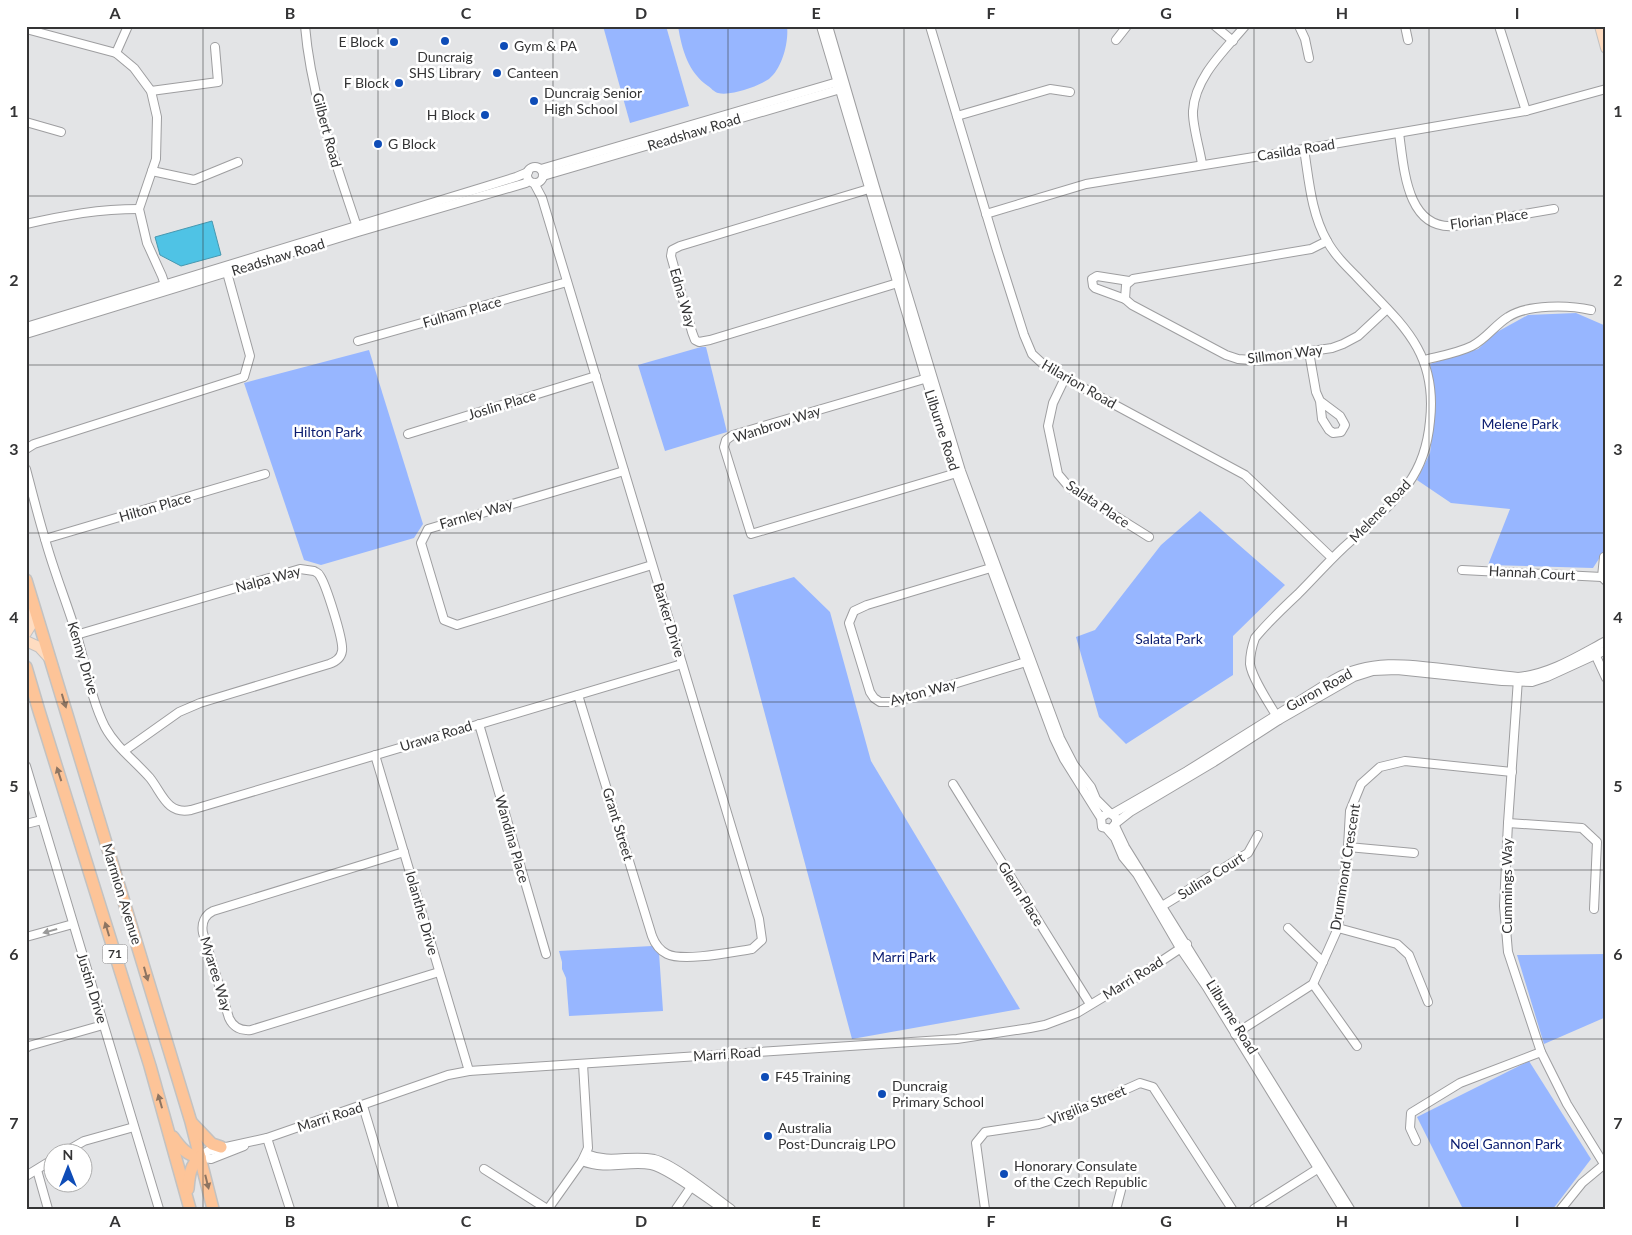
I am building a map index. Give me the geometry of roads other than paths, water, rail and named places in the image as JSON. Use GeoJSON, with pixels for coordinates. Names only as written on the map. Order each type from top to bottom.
{"type":"FeatureCollection","features":[{"type":"Feature","properties":{"kind":"highway","name":"Marmion Avenue"},"geometry":{"type":"LineString","coordinates":[[26,580],[35,604],[191,1122],[214,1209]]}},
{"type":"Feature","properties":{"kind":"highway","name":"Marmion Avenue"},"geometry":{"type":"LineString","coordinates":[[26,667],[28,682],[94,886],[169,1131],[189,1204]]}},
{"type":"Feature","properties":{"kind":"highway"},"geometry":{"type":"LineString","coordinates":[[191,1122],[212,1144],[221,1147]]}},
{"type":"Feature","properties":{"kind":"highway"},"geometry":{"type":"LineString","coordinates":[[169,1131],[179,1146],[187,1153],[200,1157]]}},
{"type":"Feature","properties":{"kind":"highway"},"geometry":{"type":"LineString","coordinates":[[189,1204],[190,1174],[194,1162],[200,1157]]}},
{"type":"Feature","properties":{"kind":"main road"},"geometry":{"type":"LineString","coordinates":[[1600,26],[1606,48]]}},
{"type":"Feature","properties":{"kind":"main road"},"geometry":{"type":"LineString","coordinates":[[26,633],[31,625],[35,604]]}},
{"type":"Feature","properties":{"kind":"main road"},"geometry":{"type":"LineString","coordinates":[[26,642],[39,647],[48,656],[54,667]]}},
{"type":"Feature","properties":{"kind":"street"},"geometry":{"type":"LineString","coordinates":[[116,53],[128,26]]}},
{"type":"Feature","properties":{"kind":"street","name":"Gilbert Road"},"geometry":{"type":"LineString","coordinates":[[305,26],[308,54],[325,132],[357,229]]}},
{"type":"Feature","properties":{"kind":"street","name":"Lilburne Road"},"geometry":{"type":"LineString","coordinates":[[821,26],[842,85]]}},
{"type":"Feature","properties":{"kind":"street","name":"Lilburne Road"},"geometry":{"type":"LineString","coordinates":[[828,26],[842,85],[872,188],[959,472],[1058,747],[1101,818]]}},
{"type":"Feature","properties":{"kind":"street","name":"Hilarion Road"},"geometry":{"type":"LineString","coordinates":[[930,26],[986,214],[1024,335],[1032,354],[1044,365],[1065,378],[1244,475],[1332,558]]}},
{"type":"Feature","properties":{"kind":"street"},"geometry":{"type":"LineString","coordinates":[[1116,40],[1127,26]]}},
{"type":"Feature","properties":{"kind":"street"},"geometry":{"type":"LineString","coordinates":[[1215,26],[1233,41]]}},
{"type":"Feature","properties":{"kind":"street"},"geometry":{"type":"LineString","coordinates":[[1202,164],[1192,113],[1194,99],[1207,72],[1245,26]]}},
{"type":"Feature","properties":{"kind":"street"},"geometry":{"type":"LineString","coordinates":[[1299,26],[1305,38],[1309,58]]}},
{"type":"Feature","properties":{"kind":"street"},"geometry":{"type":"LineString","coordinates":[[1405,26],[1408,40]]}},
{"type":"Feature","properties":{"kind":"street"},"geometry":{"type":"LineString","coordinates":[[1499,26],[1526,111]]}},
{"type":"Feature","properties":{"kind":"street"},"geometry":{"type":"LineString","coordinates":[[26,29],[116,53],[134,68],[150,91],[156,117],[156,159],[139,210],[147,243],[166,287]]}},
{"type":"Feature","properties":{"kind":"street"},"geometry":{"type":"LineString","coordinates":[[150,91],[218,82],[215,47]]}},
{"type":"Feature","properties":{"kind":"street","name":"Readshaw Road"},"geometry":{"type":"LineString","coordinates":[[26,327],[227,270],[357,229],[526,183],[536,177],[842,85]]}},
{"type":"Feature","properties":{"kind":"street","name":"Casilda Road"},"geometry":{"type":"LineString","coordinates":[[986,214],[1086,184],[1526,111],[1606,88]]}},
{"type":"Feature","properties":{"kind":"street"},"geometry":{"type":"LineString","coordinates":[[957,116],[1050,89],[1070,92]]}},
{"type":"Feature","properties":{"kind":"street"},"geometry":{"type":"LineString","coordinates":[[26,122],[61,132]]}},
{"type":"Feature","properties":{"kind":"street","name":"Florian Place"},"geometry":{"type":"LineString","coordinates":[[1399,133],[1409,194],[1424,215],[1438,225],[1454,226],[1554,209]]}},
{"type":"Feature","properties":{"kind":"street","name":"Melene Road"},"geometry":{"type":"LineString","coordinates":[[1277,717],[1251,667],[1250,658],[1253,643],[1263,628],[1398,495],[1414,474],[1425,446],[1431,416],[1430,391],[1424,360],[1411,335],[1340,259],[1327,242],[1312,202],[1304,149]]}},
{"type":"Feature","properties":{"kind":"street"},"geometry":{"type":"LineString","coordinates":[[152,171],[194,180],[238,162]]}},
{"type":"Feature","properties":{"kind":"street","name":"Barker Drive"},"geometry":{"type":"LineString","coordinates":[[536,177],[759,919],[762,937],[759,944],[752,950],[684,957],[668,955],[662,951]]}},
{"type":"Feature","properties":{"kind":"street","name":"Edna Way"},"geometry":{"type":"LineString","coordinates":[[872,188],[672,250],[671,256],[692,332],[695,340],[699,342],[710,340],[900,282]]}},
{"type":"Feature","properties":{"kind":"street"},"geometry":{"type":"LineString","coordinates":[[26,224],[64,215],[98,211],[139,210]]}},
{"type":"Feature","properties":{"kind":"street","name":"Sillmon Way"},"geometry":{"type":"LineString","coordinates":[[1327,242],[1311,249],[1142,278],[1129,282],[1097,276],[1092,279],[1093,286],[1125,299],[1132,305],[1226,355],[1238,359],[1252,360],[1332,348],[1351,340],[1387,309]]}},
{"type":"Feature","properties":{"kind":"street"},"geometry":{"type":"LineString","coordinates":[[26,449],[34,444],[244,377],[250,356],[227,270]]}},
{"type":"Feature","properties":{"kind":"street","name":"Fulham Place"},"geometry":{"type":"LineString","coordinates":[[358,342],[567,282]]}},
{"type":"Feature","properties":{"kind":"street"},"geometry":{"type":"LineString","coordinates":[[1125,299],[1125,289],[1129,282]]}},
{"type":"Feature","properties":{"kind":"street","name":"Readshaw Road"},"geometry":{"type":"LineString","coordinates":[[26,334],[166,287]]}},
{"type":"Feature","properties":{"kind":"street"},"geometry":{"type":"LineString","coordinates":[[1424,360],[1472,346],[1514,313],[1534,309],[1575,306],[1591,310]]}},
{"type":"Feature","properties":{"kind":"street"},"geometry":{"type":"LineString","coordinates":[[1309,352],[1316,392],[1320,401]]}},
{"type":"Feature","properties":{"kind":"street","name":"Joslin Place"},"geometry":{"type":"LineString","coordinates":[[408,434],[596,376]]}},
{"type":"Feature","properties":{"kind":"street","name":"Wanbrow Way"},"geometry":{"type":"LineString","coordinates":[[929,378],[733,435],[726,440],[724,447],[751,534],[959,472]]}},
{"type":"Feature","properties":{"kind":"street","name":"Salata Place"},"geometry":{"type":"LineString","coordinates":[[1065,378],[1053,403],[1048,426],[1058,474],[1069,487],[1149,537]]}},
{"type":"Feature","properties":{"kind":"street","name":"Kenny Drive"},"geometry":{"type":"LineString","coordinates":[[26,469],[45,539],[102,719],[110,735],[149,778],[171,807],[180,811],[191,810]]}},
{"type":"Feature","properties":{"kind":"street","name":"Farnley Way"},"geometry":{"type":"LineString","coordinates":[[624,471],[428,529],[421,542],[444,620],[457,625],[652,565]]}},
{"type":"Feature","properties":{"kind":"street","name":"Hilton Place"},"geometry":{"type":"LineString","coordinates":[[45,539],[265,474]]}},
{"type":"Feature","properties":{"kind":"street","name":"Hannah Court"},"geometry":{"type":"LineString","coordinates":[[1462,570],[1604,579],[1604,557]]}},
{"type":"Feature","properties":{"kind":"street","name":"Ayton Way"},"geometry":{"type":"LineString","coordinates":[[993,567],[867,605],[854,611],[849,623],[867,685],[874,698],[880,702],[895,702],[1028,661]]}},
{"type":"Feature","properties":{"kind":"street","name":"Nalpa Way"},"geometry":{"type":"LineString","coordinates":[[76,635],[300,569],[314,570],[321,578],[342,645],[342,653],[337,660],[189,707],[124,751]]}},
{"type":"Feature","properties":{"kind":"street","name":"Guron Road"},"geometry":{"type":"LineString","coordinates":[[1594,652],[1606,641]]}},
{"type":"Feature","properties":{"kind":"street","name":"Guron Road"},"geometry":{"type":"LineString","coordinates":[[1116,824],[1130,812],[1214,762],[1342,674],[1357,668],[1375,664],[1418,665],[1518,679],[1554,668],[1594,652],[1606,650]]}},
{"type":"Feature","properties":{"kind":"street"},"geometry":{"type":"LineString","coordinates":[[1594,652],[1606,678]]}},
{"type":"Feature","properties":{"kind":"street","name":"Lilburne Road"},"geometry":{"type":"LineString","coordinates":[[1028,661],[1069,756],[1091,787],[1098,804],[1111,814]]}},
{"type":"Feature","properties":{"kind":"street","name":"Urawa Road"},"geometry":{"type":"LineString","coordinates":[[191,810],[682,664]]}},
{"type":"Feature","properties":{"kind":"street","name":"Cummings Way"},"geometry":{"type":"LineString","coordinates":[[1518,679],[1504,906],[1508,952],[1541,1052],[1567,1104],[1605,1164]]}},
{"type":"Feature","properties":{"kind":"street","name":"Grant Street"},"geometry":{"type":"LineString","coordinates":[[578,695],[652,936],[657,947],[662,951]]}},
{"type":"Feature","properties":{"kind":"street","name":"Guron Road"},"geometry":{"type":"LineString","coordinates":[[1111,814],[1187,772],[1277,717]]}},
{"type":"Feature","properties":{"kind":"street","name":"Wandina Place"},"geometry":{"type":"LineString","coordinates":[[479,724],[546,954]]}},
{"type":"Feature","properties":{"kind":"street","name":"Iolanthe Drive"},"geometry":{"type":"LineString","coordinates":[[375,755],[469,1071]]}},
{"type":"Feature","properties":{"kind":"street","name":"Drummond Crescent"},"geometry":{"type":"LineString","coordinates":[[1313,984],[1338,928],[1348,847],[1350,811],[1361,784],[1380,767],[1405,761],[1512,772]]}},
{"type":"Feature","properties":{"kind":"street","name":"Justin Drive"},"geometry":{"type":"LineString","coordinates":[[26,766],[159,1209]]}},
{"type":"Feature","properties":{"kind":"street","name":"Glenn Place"},"geometry":{"type":"LineString","coordinates":[[953,784],[1090,1004]]}},
{"type":"Feature","properties":{"kind":"street"},"geometry":{"type":"LineString","coordinates":[[1111,814],[1116,818],[1116,824],[1108,830],[1102,827],[1101,818],[1104,815],[1111,814]]}},
{"type":"Feature","properties":{"kind":"street"},"geometry":{"type":"LineString","coordinates":[[26,824],[42,820]]}},
{"type":"Feature","properties":{"kind":"street"},"geometry":{"type":"LineString","coordinates":[[1508,823],[1582,828],[1597,842],[1594,909]]}},
{"type":"Feature","properties":{"kind":"street","name":"Lilburne Road"},"geometry":{"type":"LineString","coordinates":[[1116,824],[1125,847],[1183,946],[1321,1167],[1350,1209]]}},
{"type":"Feature","properties":{"kind":"street","name":"Lilburne Road"},"geometry":{"type":"LineString","coordinates":[[1108,830],[1115,838],[1123,856],[1160,908]]}},
{"type":"Feature","properties":{"kind":"street","name":"Sulina Court"},"geometry":{"type":"LineString","coordinates":[[1160,908],[1248,853],[1258,835]]}},
{"type":"Feature","properties":{"kind":"street"},"geometry":{"type":"LineString","coordinates":[[1348,847],[1414,852]]}},
{"type":"Feature","properties":{"kind":"street","name":"Myaree Way"},"geometry":{"type":"LineString","coordinates":[[404,852],[213,911],[205,918],[203,933],[229,1018],[235,1027],[245,1030],[251,1030],[439,972]]}},
{"type":"Feature","properties":{"kind":"street"},"geometry":{"type":"LineString","coordinates":[[26,937],[73,924]]}},
{"type":"Feature","properties":{"kind":"street"},"geometry":{"type":"LineString","coordinates":[[1288,928],[1323,962]]}},
{"type":"Feature","properties":{"kind":"street"},"geometry":{"type":"LineString","coordinates":[[1338,928],[1397,944],[1409,955],[1428,1002]]}},
{"type":"Feature","properties":{"kind":"street","name":"Marri Road"},"geometry":{"type":"LineString","coordinates":[[200,1157],[208,1151],[267,1138],[448,1075],[469,1071],[958,1039],[1045,1025],[1077,1013],[1145,972],[1183,946]]}},
{"type":"Feature","properties":{"kind":"street"},"geometry":{"type":"LineString","coordinates":[[1237,1032],[1313,984],[1357,1046]]}},
{"type":"Feature","properties":{"kind":"street"},"geometry":{"type":"LineString","coordinates":[[26,1048],[103,1025]]}},
{"type":"Feature","properties":{"kind":"street"},"geometry":{"type":"LineString","coordinates":[[1416,1141],[1410,1128],[1411,1113],[1460,1082],[1541,1052]]}},
{"type":"Feature","properties":{"kind":"street"},"geometry":{"type":"LineString","coordinates":[[484,1169],[547,1209],[584,1157],[588,1148],[583,1064]]}},
{"type":"Feature","properties":{"kind":"street","name":"Virgilia Street"},"geometry":{"type":"LineString","coordinates":[[985,1209],[976,1143],[985,1132],[1038,1124],[1073,1113],[1140,1083],[1153,1087],[1232,1209]]}},
{"type":"Feature","properties":{"kind":"street"},"geometry":{"type":"LineString","coordinates":[[363,1106],[394,1209]]}},
{"type":"Feature","properties":{"kind":"street"},"geometry":{"type":"LineString","coordinates":[[82,1142],[134,1127]]}},
{"type":"Feature","properties":{"kind":"street"},"geometry":{"type":"LineString","coordinates":[[267,1138],[290,1209]]}},
{"type":"Feature","properties":{"kind":"street","name":"Marri Road"},"geometry":{"type":"LineString","coordinates":[[200,1157],[211,1158],[254,1141]]}},
{"type":"Feature","properties":{"kind":"street"},"geometry":{"type":"LineString","coordinates":[[584,1157],[590,1164],[658,1167],[713,1196],[731,1209]]}},
{"type":"Feature","properties":{"kind":"street"},"geometry":{"type":"LineString","coordinates":[[1561,1209],[1582,1183],[1605,1164]]}},
{"type":"Feature","properties":{"kind":"street"},"geometry":{"type":"LineString","coordinates":[[26,1176],[42,1167]]}},
{"type":"Feature","properties":{"kind":"street"},"geometry":{"type":"LineString","coordinates":[[1254,1209],[1321,1167]]}},
{"type":"Feature","properties":{"kind":"street","name":"Lilburne Road"},"geometry":{"type":"LineString","coordinates":[[1321,1167],[1343,1209]]}},
{"type":"Feature","properties":{"kind":"street"},"geometry":{"type":"LineString","coordinates":[[37,1170],[48,1209]]}},
{"type":"Feature","properties":{"kind":"street"},"geometry":{"type":"LineString","coordinates":[[676,1209],[693,1186]]}},
{"type":"Feature","properties":{"kind":"street"},"geometry":{"type":"LineString","coordinates":[[693,1186],[723,1209]]}},
{"type":"Feature","properties":{"kind":"street"},"geometry":{"type":"LineString","coordinates":[[1116,1209],[1121,1190]]}},
{"type":"Feature","properties":{"kind":"street"},"geometry":{"type":"LineString","coordinates":[[713,1196],[713,1200],[723,1209]]}},
{"type":"Feature","properties":{"kind":"place","name":"Duncraig SHS Library"},"geometry":{"type":"Point","coordinates":[445,41]}},
{"type":"Feature","properties":{"kind":"place","name":"E Block"},"geometry":{"type":"Point","coordinates":[394,42]}},
{"type":"Feature","properties":{"kind":"place","name":"Gym & PA"},"geometry":{"type":"Point","coordinates":[504,46]}},
{"type":"Feature","properties":{"kind":"place","name":"Canteen"},"geometry":{"type":"Point","coordinates":[497,73]}},
{"type":"Feature","properties":{"kind":"place","name":"F Block"},"geometry":{"type":"Point","coordinates":[399,83]}},
{"type":"Feature","properties":{"kind":"place","name":"Duncraig Senior High School"},"geometry":{"type":"Point","coordinates":[534,101]}},
{"type":"Feature","properties":{"kind":"place","name":"H Block"},"geometry":{"type":"Point","coordinates":[485,115]}},
{"type":"Feature","properties":{"kind":"place","name":"G Block"},"geometry":{"type":"Point","coordinates":[378,144]}},
{"type":"Feature","properties":{"kind":"place","name":"F45 Training"},"geometry":{"type":"Point","coordinates":[765,1077]}},
{"type":"Feature","properties":{"kind":"place","name":"Duncraig Primary School"},"geometry":{"type":"Point","coordinates":[882,1094]}},
{"type":"Feature","properties":{"kind":"place","name":"Australia Post-Duncraig LPO"},"geometry":{"type":"Point","coordinates":[768,1136]}},
{"type":"Feature","properties":{"kind":"place","name":"Honorary Consulate of the Czech Republic"},"geometry":{"type":"Point","coordinates":[1004,1174]}},
{"type":"Feature","properties":{"kind":"park label","name":"Melene Park"},"geometry":{"type":"Point","coordinates":[1520,424]}},
{"type":"Feature","properties":{"kind":"park label","name":"Hilton Park"},"geometry":{"type":"Point","coordinates":[328,432]}},
{"type":"Feature","properties":{"kind":"park label","name":"Salata Park"},"geometry":{"type":"Point","coordinates":[1169,639]}},
{"type":"Feature","properties":{"kind":"park label","name":"Marri Park"},"geometry":{"type":"Point","coordinates":[904,957]}},
{"type":"Feature","properties":{"kind":"park label","name":"Noel Gannon Park"},"geometry":{"type":"Point","coordinates":[1506,1144]}}]}
